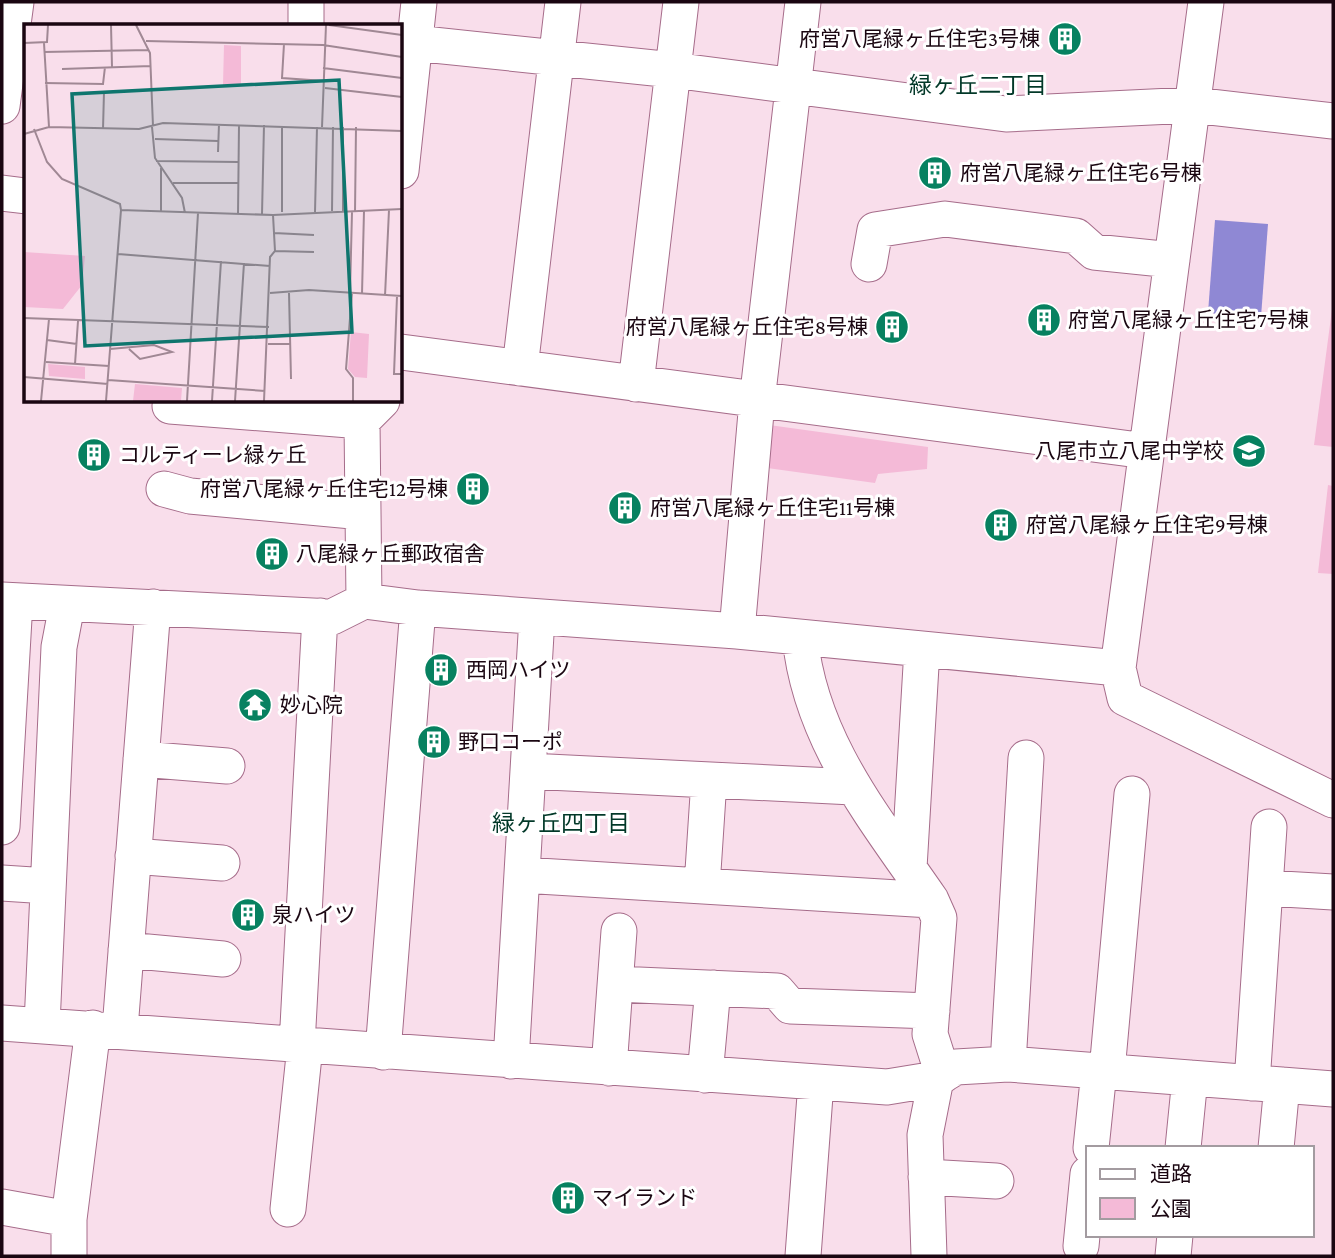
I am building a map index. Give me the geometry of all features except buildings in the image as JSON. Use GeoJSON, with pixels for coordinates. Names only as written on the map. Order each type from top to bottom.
{"type":"FeatureCollection","features":[{"type":"Feature","properties":{"kind":"street"},"geometry":{"type":"LineString","coordinates":[[2,106],[16,2]]}},
{"type":"Feature","properties":{"kind":"street"},"geometry":{"type":"LineString","coordinates":[[306,2],[306,24]]}},
{"type":"Feature","properties":{"kind":"street"},"geometry":{"type":"LineString","coordinates":[[402,162],[419,2]]}},
{"type":"Feature","properties":{"kind":"street"},"geometry":{"type":"LineString","coordinates":[[520,368],[563,2]]}},
{"type":"Feature","properties":{"kind":"street"},"geometry":{"type":"LineString","coordinates":[[636,384],[681,2]]}},
{"type":"Feature","properties":{"kind":"street"},"geometry":{"type":"LineString","coordinates":[[737,631],[757,401],[803,2]]}},
{"type":"Feature","properties":{"kind":"street"},"geometry":{"type":"LineString","coordinates":[[1206,2],[1118,668],[1125,698],[1333,800]]}},
{"type":"Feature","properties":{"kind":"street"},"geometry":{"type":"LineString","coordinates":[[414,43],[673,70],[1006,114],[1193,105],[1333,121]]}},
{"type":"Feature","properties":{"kind":"street"},"geometry":{"type":"LineString","coordinates":[[2,192],[24,196]]}},
{"type":"Feature","properties":{"kind":"street"},"geometry":{"type":"LineString","coordinates":[[869,264],[875,230],[945,219],[1076,236],[1094,252],[1172,260]]}},
{"type":"Feature","properties":{"kind":"street"},"geometry":{"type":"LineString","coordinates":[[402,352],[1146,451]]}},
{"type":"Feature","properties":{"kind":"street"},"geometry":{"type":"LineString","coordinates":[[170,406],[372,411],[363,512],[364,601]]}},
{"type":"Feature","properties":{"kind":"street"},"geometry":{"type":"LineString","coordinates":[[164,489],[190,496],[363,512]]}},
{"type":"Feature","properties":{"kind":"street"},"geometry":{"type":"LineString","coordinates":[[2,827],[8,600],[332,617],[364,601],[418,608],[737,631],[1118,668]]}},
{"type":"Feature","properties":{"kind":"street"},"geometry":{"type":"LineString","coordinates":[[42,1025],[59,647],[67,605]]}},
{"type":"Feature","properties":{"kind":"street"},"geometry":{"type":"LineString","coordinates":[[76,1256],[69,1256],[69,1219],[107,1028],[126,950],[153,607]]}},
{"type":"Feature","properties":{"kind":"street"},"geometry":{"type":"LineString","coordinates":[[383,1052],[418,608]]}},
{"type":"Feature","properties":{"kind":"street"},"geometry":{"type":"LineString","coordinates":[[288,1209],[301,1045],[320,616]]}},
{"type":"Feature","properties":{"kind":"street"},"geometry":{"type":"LineString","coordinates":[[511,1061],[537,617]]}},
{"type":"Feature","properties":{"kind":"street"},"geometry":{"type":"LineString","coordinates":[[800,637],[803,667],[814,710],[853,787],[931,900],[939,918],[930,1034],[939,1077],[925,1135],[929,1256]]}},
{"type":"Feature","properties":{"kind":"street"},"geometry":{"type":"LineString","coordinates":[[909,868],[922,649]]}},
{"type":"Feature","properties":{"kind":"street"},"geometry":{"type":"LineString","coordinates":[[1008,1063],[1026,758]]}},
{"type":"Feature","properties":{"kind":"street"},"geometry":{"type":"LineString","coordinates":[[141,759],[227,766]]}},
{"type":"Feature","properties":{"kind":"street"},"geometry":{"type":"LineString","coordinates":[[528,771],[853,787]]}},
{"type":"Feature","properties":{"kind":"street"},"geometry":{"type":"LineString","coordinates":[[702,886],[709,780]]}},
{"type":"Feature","properties":{"kind":"street"},"geometry":{"type":"LineString","coordinates":[[1091,1146],[1103,1071],[1132,794]]}},
{"type":"Feature","properties":{"kind":"street"},"geometry":{"type":"LineString","coordinates":[[1269,827],[1266,888],[1267,1084],[1276,1146]]}},
{"type":"Feature","properties":{"kind":"street"},"geometry":{"type":"LineString","coordinates":[[133,856],[222,863]]}},
{"type":"Feature","properties":{"kind":"street"},"geometry":{"type":"LineString","coordinates":[[522,875],[931,900]]}},
{"type":"Feature","properties":{"kind":"street"},"geometry":{"type":"LineString","coordinates":[[2,883],[48,886]]}},
{"type":"Feature","properties":{"kind":"street"},"geometry":{"type":"LineString","coordinates":[[1266,888],[1333,892]]}},
{"type":"Feature","properties":{"kind":"street"},"geometry":{"type":"LineString","coordinates":[[609,1068],[619,931]]}},
{"type":"Feature","properties":{"kind":"street"},"geometry":{"type":"LineString","coordinates":[[126,950],[223,959]]}},
{"type":"Feature","properties":{"kind":"street"},"geometry":{"type":"LineString","coordinates":[[616,984],[777,991],[790,1006],[932,1011]]}},
{"type":"Feature","properties":{"kind":"street"},"geometry":{"type":"LineString","coordinates":[[705,1074],[713,988]]}},
{"type":"Feature","properties":{"kind":"street"},"geometry":{"type":"LineString","coordinates":[[2,1023],[107,1028],[383,1052],[887,1087],[939,1077],[956,1067],[1008,1063],[1333,1089]]}},
{"type":"Feature","properties":{"kind":"street"},"geometry":{"type":"LineString","coordinates":[[1184,1146],[1190,1078]]}},
{"type":"Feature","properties":{"kind":"street"},"geometry":{"type":"LineString","coordinates":[[803,1256],[816,1082]]}},
{"type":"Feature","properties":{"kind":"street"},"geometry":{"type":"LineString","coordinates":[[926,1177],[996,1181]]}},
{"type":"Feature","properties":{"kind":"street"},"geometry":{"type":"LineString","coordinates":[[1081,1246],[1086,1195]]}},
{"type":"Feature","properties":{"kind":"street"},"geometry":{"type":"LineString","coordinates":[[2,1207],[69,1219]]}},
{"type":"Feature","properties":{"kind":"street"},"geometry":{"type":"LineString","coordinates":[[1173,1256],[1175,1237]]}},
{"type":"Feature","properties":{"kind":"green space"},"geometry":{"type":"Polygon","coordinates":[[[1333,302],[1333,447],[1314,445],[1333,302]]]}},
{"type":"Feature","properties":{"kind":"green space"},"geometry":{"type":"Polygon","coordinates":[[[769,425],[928,447],[927,469],[878,474],[875,483],[761,467],[769,425]]]}},
{"type":"Feature","properties":{"kind":"green space"},"geometry":{"type":"Polygon","coordinates":[[[1328,485],[1333,486],[1333,574],[1318,573],[1328,485]]]}},
{"type":"Feature","properties":{"kind":"shaded area"},"geometry":{"type":"Polygon","coordinates":[[[1215,220],[1268,224],[1261,317],[1208,313],[1215,220]]]}},
{"type":"Feature","properties":{"kind":"place","name":"府営八尾緑ヶ丘住宅3号棟"},"geometry":{"type":"Point","coordinates":[1065,39]}},
{"type":"Feature","properties":{"kind":"place","name":"府営八尾緑ヶ丘住宅6号棟"},"geometry":{"type":"Point","coordinates":[935,173]}},
{"type":"Feature","properties":{"kind":"place","name":"府営八尾緑ヶ丘住宅7号棟"},"geometry":{"type":"Point","coordinates":[1044,320]}},
{"type":"Feature","properties":{"kind":"place","name":"府営八尾緑ヶ丘住宅8号棟"},"geometry":{"type":"Point","coordinates":[892,327]}},
{"type":"Feature","properties":{"kind":"place","name":"八尾市立八尾中学校"},"geometry":{"type":"Point","coordinates":[1249,451]}},
{"type":"Feature","properties":{"kind":"place","name":"コルティーレ緑ヶ丘"},"geometry":{"type":"Point","coordinates":[94,455]}},
{"type":"Feature","properties":{"kind":"place","name":"府営八尾緑ヶ丘住宅12号棟"},"geometry":{"type":"Point","coordinates":[473,489]}},
{"type":"Feature","properties":{"kind":"place","name":"府営八尾緑ヶ丘住宅11号棟"},"geometry":{"type":"Point","coordinates":[625,508]}},
{"type":"Feature","properties":{"kind":"place","name":"府営八尾緑ヶ丘住宅9号棟"},"geometry":{"type":"Point","coordinates":[1001,525]}},
{"type":"Feature","properties":{"kind":"place","name":"八尾緑ヶ丘郵政宿舎"},"geometry":{"type":"Point","coordinates":[272,554]}},
{"type":"Feature","properties":{"kind":"place","name":"西岡ハイツ"},"geometry":{"type":"Point","coordinates":[441,670]}},
{"type":"Feature","properties":{"kind":"place","name":"妙心院"},"geometry":{"type":"Point","coordinates":[255,705]}},
{"type":"Feature","properties":{"kind":"place","name":"野口コーポ"},"geometry":{"type":"Point","coordinates":[434,742]}},
{"type":"Feature","properties":{"kind":"place","name":"泉ハイツ"},"geometry":{"type":"Point","coordinates":[248,915]}},
{"type":"Feature","properties":{"kind":"place","name":"マイランド"},"geometry":{"type":"Point","coordinates":[568,1198]}},
{"type":"Feature","properties":{"kind":"district","name":"緑ヶ丘二丁目"},"geometry":{"type":"Point","coordinates":[978,85]}},
{"type":"Feature","properties":{"kind":"district","name":"緑ヶ丘四丁目"},"geometry":{"type":"Point","coordinates":[561,823]}}]}
